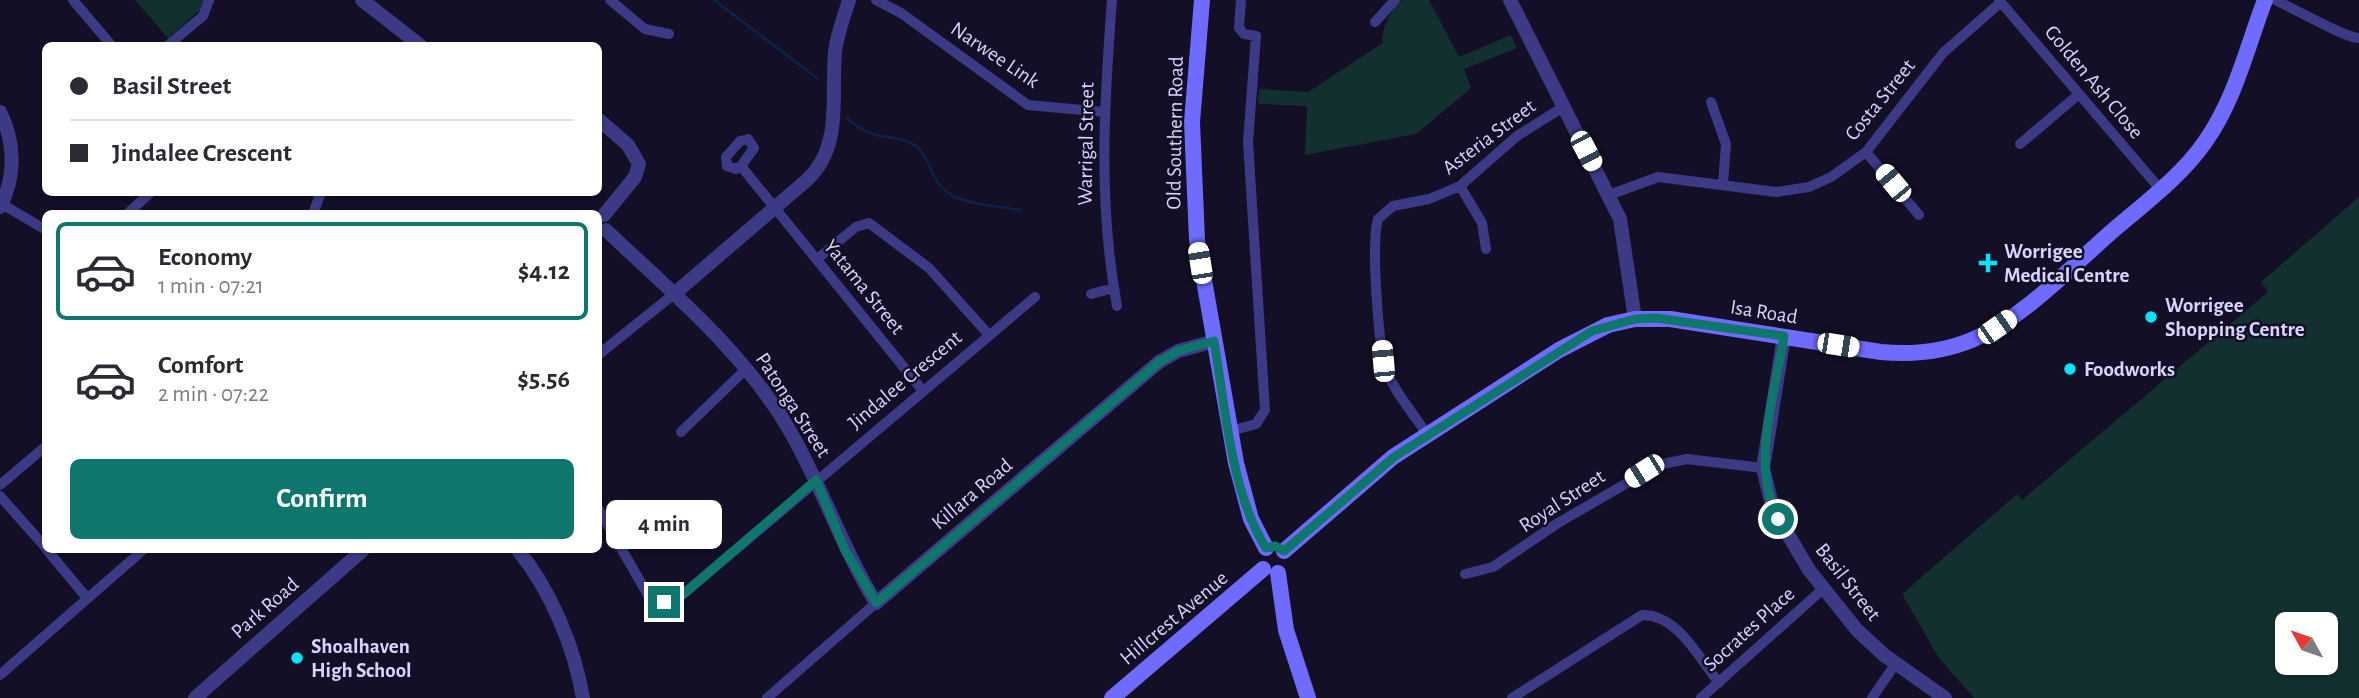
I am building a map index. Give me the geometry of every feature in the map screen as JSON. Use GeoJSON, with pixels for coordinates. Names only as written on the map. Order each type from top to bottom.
{"type":"FeatureCollection","features":[{"type":"Feature","properties":{"kind":"main road","name":"Old Southern Road"},"geometry":{"type":"LineString","coordinates":[[1202,0],[1192,122],[1192,178],[1197,240],[1230,431],[1251,519],[1266,548]]}},
{"type":"Feature","properties":{"kind":"main road","name":"Isa Road"},"geometry":{"type":"LineString","coordinates":[[1284,551],[1372,474],[1427,434],[1592,331],[1635,319],[1670,319],[1898,354],[1928,352],[1964,343],[1997,327],[2018,312],[2160,189],[2197,153],[2216,124],[2232,90],[2265,0]]}},
{"type":"Feature","properties":{"kind":"main road"},"geometry":{"type":"LineString","coordinates":[[1271,571],[1287,563],[1284,551],[1275,546],[1266,548],[1259,558],[1271,571],[1286,630],[1308,698]]}},
{"type":"Feature","properties":{"kind":"main road","name":"Hillcrest Avenue"},"geometry":{"type":"LineString","coordinates":[[1112,698],[1271,571]]}},
{"type":"Feature","properties":{"kind":"street"},"geometry":{"type":"LineString","coordinates":[[73,0],[109,42]]}},
{"type":"Feature","properties":{"kind":"street"},"geometry":{"type":"LineString","coordinates":[[172,42],[203,16],[209,0]]}},
{"type":"Feature","properties":{"kind":"street"},"geometry":{"type":"LineString","coordinates":[[362,0],[412,42]]}},
{"type":"Feature","properties":{"kind":"street"},"geometry":{"type":"LineString","coordinates":[[610,0],[645,29],[669,34]]}},
{"type":"Feature","properties":{"kind":"street"},"geometry":{"type":"LineString","coordinates":[[602,352],[807,180],[824,161],[834,116],[837,40],[849,0]]}},
{"type":"Feature","properties":{"kind":"street","name":"Narwee Link"},"geometry":{"type":"LineString","coordinates":[[876,0],[901,13],[1028,105],[1104,112]]}},
{"type":"Feature","properties":{"kind":"street","name":"Warrigal Street"},"geometry":{"type":"LineString","coordinates":[[1112,0],[1104,112],[1104,217],[1117,306]]}},
{"type":"Feature","properties":{"kind":"street"},"geometry":{"type":"LineString","coordinates":[[1230,431],[1256,424],[1265,411],[1248,142],[1256,36],[1244,34],[1238,28],[1241,0]]}},
{"type":"Feature","properties":{"kind":"street"},"geometry":{"type":"LineString","coordinates":[[1376,22],[1395,0]]}},
{"type":"Feature","properties":{"kind":"street"},"geometry":{"type":"LineString","coordinates":[[1510,0],[1609,195],[1624,235],[1635,319]]}},
{"type":"Feature","properties":{"kind":"street"},"geometry":{"type":"LineString","coordinates":[[2275,0],[2340,33],[2359,38]]}},
{"type":"Feature","properties":{"kind":"street","name":"Golden Ash Close"},"geometry":{"type":"LineString","coordinates":[[2000,1],[2160,189]]}},
{"type":"Feature","properties":{"kind":"street","name":"Costa Street"},"geometry":{"type":"LineString","coordinates":[[1609,195],[1658,177],[1765,191],[1798,189],[1832,177],[1866,152],[1936,61],[2000,1]]}},
{"type":"Feature","properties":{"kind":"street"},"geometry":{"type":"LineString","coordinates":[[2020,144],[2079,94]]}},
{"type":"Feature","properties":{"kind":"street"},"geometry":{"type":"LineString","coordinates":[[1712,102],[1726,144],[1723,184]]}},
{"type":"Feature","properties":{"kind":"street","name":"Asteria Street"},"geometry":{"type":"LineString","coordinates":[[1427,434],[1396,390],[1383,361],[1376,227],[1387,210],[1429,200],[1460,186],[1517,136],[1563,107]]}},
{"type":"Feature","properties":{"kind":"street"},"geometry":{"type":"LineString","coordinates":[[0,112],[6,124],[12,156],[9,181],[1,206],[42,228]]}},
{"type":"Feature","properties":{"kind":"street"},"geometry":{"type":"LineString","coordinates":[[602,122],[628,145],[639,164],[635,177],[602,222]]}},
{"type":"Feature","properties":{"kind":"street"},"geometry":{"type":"LineString","coordinates":[[1866,152],[1919,215]]}},
{"type":"Feature","properties":{"kind":"street","name":"Yatama Street"},"geometry":{"type":"LineString","coordinates":[[741,166],[923,391]]}},
{"type":"Feature","properties":{"kind":"street"},"geometry":{"type":"LineString","coordinates":[[1460,186],[1482,223],[1486,249]]}},
{"type":"Feature","properties":{"kind":"street"},"geometry":{"type":"LineString","coordinates":[[131,210],[147,196]]}},
{"type":"Feature","properties":{"kind":"street"},"geometry":{"type":"LineString","coordinates":[[817,259],[856,227],[869,223],[929,268],[989,335]]}},
{"type":"Feature","properties":{"kind":"street","name":"Patonga Street"},"geometry":{"type":"LineString","coordinates":[[602,224],[747,368],[787,426],[816,480],[845,550],[876,603]]}},
{"type":"Feature","properties":{"kind":"street"},"geometry":{"type":"LineString","coordinates":[[1091,294],[1114,288]]}},
{"type":"Feature","properties":{"kind":"street","name":"Jindalee Crescent"},"geometry":{"type":"LineString","coordinates":[[602,515],[644,590],[658,601],[670,603],[695,586],[816,480],[1035,297]]}},
{"type":"Feature","properties":{"kind":"street","name":"Basil Street"},"geometry":{"type":"LineString","coordinates":[[1784,336],[1763,468],[1767,494],[1778,519],[1823,589],[1863,636],[1945,698]]}},
{"type":"Feature","properties":{"kind":"street","name":"Killara Road"},"geometry":{"type":"LineString","coordinates":[[766,698],[1159,362],[1178,351],[1214,341]]}},
{"type":"Feature","properties":{"kind":"street"},"geometry":{"type":"LineString","coordinates":[[681,432],[747,368]]}},
{"type":"Feature","properties":{"kind":"street"},"geometry":{"type":"LineString","coordinates":[[0,485],[42,449]]}},
{"type":"Feature","properties":{"kind":"street","name":"Royal Street"},"geometry":{"type":"LineString","coordinates":[[1465,574],[1501,563],[1558,523],[1658,464],[1687,459],[1763,468]]}},
{"type":"Feature","properties":{"kind":"street"},"geometry":{"type":"LineString","coordinates":[[0,496],[42,544]]}},
{"type":"Feature","properties":{"kind":"street"},"geometry":{"type":"LineString","coordinates":[[49,553],[87,598]]}},
{"type":"Feature","properties":{"kind":"street"},"geometry":{"type":"LineString","coordinates":[[0,675],[140,553]]}},
{"type":"Feature","properties":{"kind":"street","name":"Park Road"},"geometry":{"type":"LineString","coordinates":[[195,698],[360,553]]}},
{"type":"Feature","properties":{"kind":"street"},"geometry":{"type":"LineString","coordinates":[[520,553],[544,589],[563,627],[583,698]]}},
{"type":"Feature","properties":{"kind":"street","name":"Socrates Place"},"geometry":{"type":"LineString","coordinates":[[1701,698],[1823,589]]}},
{"type":"Feature","properties":{"kind":"street"},"geometry":{"type":"LineString","coordinates":[[1512,698],[1642,615],[1655,614],[1668,620],[1719,683]]}},
{"type":"Feature","properties":{"kind":"street"},"geometry":{"type":"LineString","coordinates":[[1872,698],[1896,663]]}},
{"type":"Feature","properties":{"kind":"green space"},"geometry":{"type":"Polygon","coordinates":[[[135,0],[204,0],[200,10],[168,38],[135,0]]]}},
{"type":"Feature","properties":{"kind":"green space"},"geometry":{"type":"Polygon","coordinates":[[[1402,0],[1429,0],[1459,57],[1511,35],[1517,48],[1464,69],[1471,88],[1416,134],[1305,155],[1307,106],[1258,104],[1259,89],[1308,92],[1383,43],[1387,20],[1402,0]]]}},
{"type":"Feature","properties":{"kind":"green space"},"geometry":{"type":"Polygon","coordinates":[[[2359,197],[2359,698],[1974,698],[1939,658],[1902,594],[2017,494],[2022,500],[2268,292],[2261,282],[2359,197]]]}},
{"type":"Feature","properties":{"kind":"waterway"},"geometry":{"type":"LineString","coordinates":[[714,0],[817,78]]}},
{"type":"Feature","properties":{"kind":"waterway"},"geometry":{"type":"LineString","coordinates":[[847,118],[867,132],[900,139],[916,146],[939,184],[955,197],[1020,210]]}},
{"type":"Feature","properties":{"kind":"place","name":"Worrigee Medical Centre"},"geometry":{"type":"Point","coordinates":[1988,263]}},
{"type":"Feature","properties":{"kind":"place","name":"Worrigee Shopping Centre"},"geometry":{"type":"Point","coordinates":[2151,317]}},
{"type":"Feature","properties":{"kind":"place","name":"Foodworks"},"geometry":{"type":"Point","coordinates":[2070,369]}},
{"type":"Feature","properties":{"kind":"place","name":"Shoalhaven High School"},"geometry":{"type":"Point","coordinates":[297,658]}},
{"type":"Feature","properties":{"kind":"route"},"geometry":{"type":"LineString","coordinates":[[664,602],[670,603],[685,593],[816,480],[845,550],[876,603],[1159,362],[1178,351],[1214,341],[1242,488],[1253,526],[1266,548],[1275,546],[1284,551],[1394,457],[1559,350],[1592,331],[1635,319],[1670,319],[1784,336],[1763,468],[1767,494],[1778,519]]}}]}
